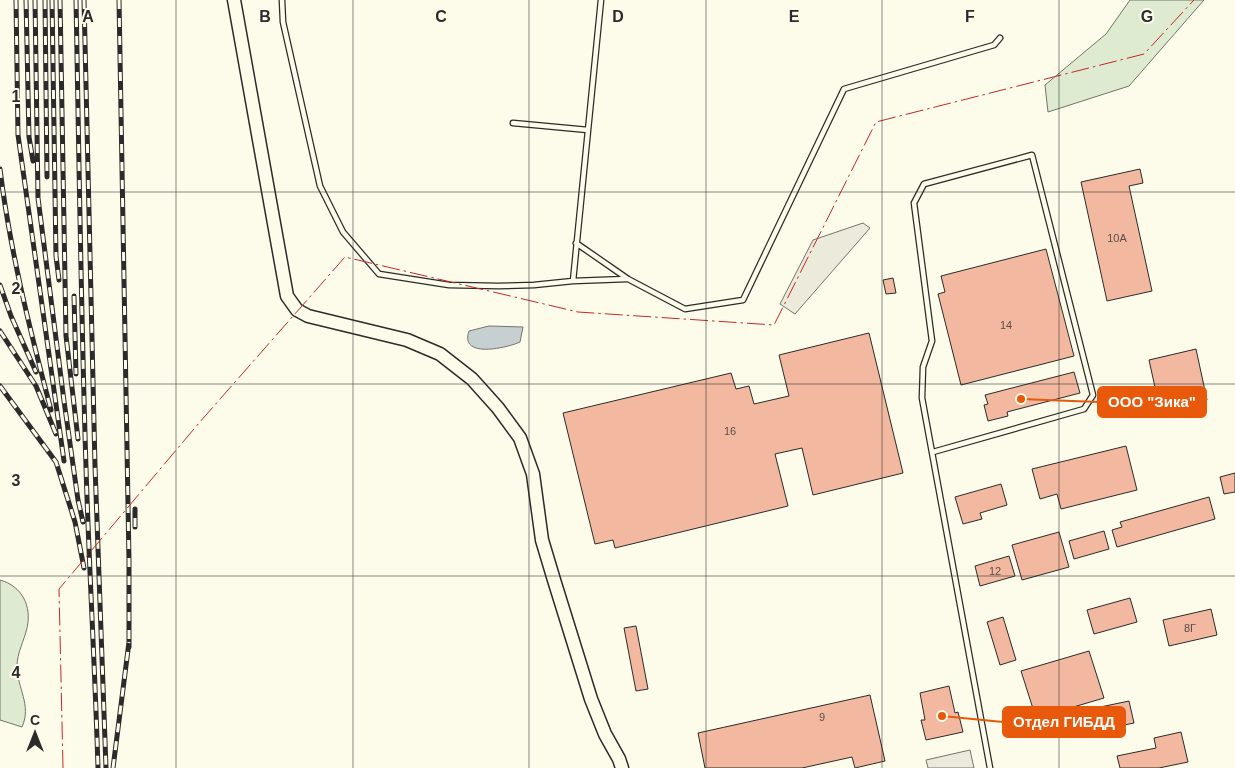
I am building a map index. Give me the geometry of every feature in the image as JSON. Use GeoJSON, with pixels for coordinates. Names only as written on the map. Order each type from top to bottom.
{"type":"FeatureCollection","features":[{"type":"Feature","properties":{"kind":"street"},"geometry":{"type":"LineString","coordinates":[[234,0],[287,296],[297,310],[308,316],[407,340],[440,354],[472,379],[498,408],[520,438],[533,474],[542,540],[591,699],[605,734],[622,768]]}},
{"type":"Feature","properties":{"kind":"lane"},"geometry":{"type":"LineString","coordinates":[[282,0],[284,22],[320,186],[343,232],[379,274],[449,285],[498,286],[628,279]]}},
{"type":"Feature","properties":{"kind":"lane"},"geometry":{"type":"LineString","coordinates":[[573,281],[601,0]]}},
{"type":"Feature","properties":{"kind":"lane"},"geometry":{"type":"LineString","coordinates":[[576,244],[628,279],[685,309],[743,300],[844,89],[994,46],[1000,38]]}},
{"type":"Feature","properties":{"kind":"lane"},"geometry":{"type":"LineString","coordinates":[[513,123],[588,130]]}},
{"type":"Feature","properties":{"kind":"lane"},"geometry":{"type":"LineString","coordinates":[[933,452],[1084,409],[1093,395],[1032,155],[924,184],[914,204],[932,340],[923,367],[922,398],[990,768]]}},
{"type":"Feature","properties":{"kind":"green space"},"geometry":{"type":"Polygon","coordinates":[[[1130,0],[1204,0],[1129,86],[1048,112],[1045,85],[1106,34],[1130,0]]]}},
{"type":"Feature","properties":{"kind":"green space"},"geometry":{"type":"Polygon","coordinates":[[[0,580],[8,583],[20,592],[28,612],[27,628],[17,661],[25,704],[25,719],[22,727],[0,720],[0,580]]]}},
{"type":"Feature","properties":{"kind":"shaded area"},"geometry":{"type":"Polygon","coordinates":[[[863,223],[870,228],[795,314],[780,304],[813,240],[863,223]]]}},
{"type":"Feature","properties":{"kind":"shaded area"},"geometry":{"type":"Polygon","coordinates":[[[489,326],[523,327],[520,342],[496,349],[477,348],[471,345],[468,340],[469,331],[489,326]]]}},
{"type":"Feature","properties":{"kind":"shaded area"},"geometry":{"type":"Polygon","coordinates":[[[970,750],[974,768],[928,768],[926,760],[970,750]]]}},
{"type":"Feature","properties":{"kind":"building"},"geometry":{"type":"Polygon","coordinates":[[[1140,169],[1143,183],[1129,186],[1152,291],[1107,301],[1081,182],[1140,169]]]}},
{"type":"Feature","properties":{"kind":"building"},"geometry":{"type":"Polygon","coordinates":[[[1046,249],[1074,356],[961,385],[938,294],[945,292],[941,276],[1046,249]]]}},
{"type":"Feature","properties":{"kind":"building"},"geometry":{"type":"Polygon","coordinates":[[[893,278],[896,293],[886,294],[883,280],[893,278]]]}},
{"type":"Feature","properties":{"kind":"building"},"geometry":{"type":"Polygon","coordinates":[[[869,333],[903,473],[813,495],[802,448],[775,454],[788,506],[615,548],[613,540],[595,544],[563,413],[731,373],[736,389],[749,386],[754,404],[789,396],[779,355],[869,333]]]}},
{"type":"Feature","properties":{"kind":"building"},"geometry":{"type":"Polygon","coordinates":[[[1196,349],[1207,400],[1160,410],[1149,360],[1196,349]]]}},
{"type":"Feature","properties":{"kind":"building"},"geometry":{"type":"Polygon","coordinates":[[[1074,372],[1080,393],[1007,412],[1008,416],[988,421],[984,405],[988,404],[985,395],[1074,372]]]}},
{"type":"Feature","properties":{"kind":"building"},"geometry":{"type":"Polygon","coordinates":[[[1126,446],[1137,490],[1061,509],[1057,494],[1040,499],[1032,469],[1126,446]]]}},
{"type":"Feature","properties":{"kind":"building"},"geometry":{"type":"Polygon","coordinates":[[[1235,473],[1235,492],[1224,494],[1220,477],[1235,473]]]}},
{"type":"Feature","properties":{"kind":"building"},"geometry":{"type":"Polygon","coordinates":[[[1001,484],[1007,505],[980,513],[982,519],[963,524],[955,497],[1001,484]]]}},
{"type":"Feature","properties":{"kind":"building"},"geometry":{"type":"Polygon","coordinates":[[[1209,497],[1215,519],[1117,547],[1112,530],[1122,527],[1120,522],[1209,497]]]}},
{"type":"Feature","properties":{"kind":"building"},"geometry":{"type":"Polygon","coordinates":[[[1104,531],[1109,549],[1074,559],[1069,541],[1104,531]]]}},
{"type":"Feature","properties":{"kind":"building"},"geometry":{"type":"Polygon","coordinates":[[[1059,532],[1069,567],[1022,580],[1012,545],[1059,532]]]}},
{"type":"Feature","properties":{"kind":"building"},"geometry":{"type":"Polygon","coordinates":[[[1009,556],[1015,576],[980,586],[975,566],[1009,556]]]}},
{"type":"Feature","properties":{"kind":"building"},"geometry":{"type":"Polygon","coordinates":[[[1130,598],[1137,622],[1094,634],[1087,610],[1130,598]]]}},
{"type":"Feature","properties":{"kind":"building"},"geometry":{"type":"Polygon","coordinates":[[[1211,609],[1217,635],[1169,646],[1163,620],[1211,609]]]}},
{"type":"Feature","properties":{"kind":"building"},"geometry":{"type":"Polygon","coordinates":[[[1003,617],[1016,660],[1000,665],[987,622],[1003,617]]]}},
{"type":"Feature","properties":{"kind":"building"},"geometry":{"type":"Polygon","coordinates":[[[636,626],[648,689],[636,691],[624,628],[636,626]]]}},
{"type":"Feature","properties":{"kind":"building"},"geometry":{"type":"Polygon","coordinates":[[[1089,651],[1104,698],[1036,718],[1021,671],[1089,651]]]}},
{"type":"Feature","properties":{"kind":"building"},"geometry":{"type":"Polygon","coordinates":[[[949,686],[955,713],[958,712],[963,732],[926,740],[921,720],[925,720],[920,693],[949,686]]]}},
{"type":"Feature","properties":{"kind":"building"},"geometry":{"type":"Polygon","coordinates":[[[870,695],[885,761],[855,768],[852,757],[802,768],[705,768],[698,733],[870,695]]]}},
{"type":"Feature","properties":{"kind":"building"},"geometry":{"type":"Polygon","coordinates":[[[1129,701],[1134,723],[1090,732],[1086,710],[1129,701]]]}},
{"type":"Feature","properties":{"kind":"building"},"geometry":{"type":"Polygon","coordinates":[[[1046,720],[1048,731],[1019,737],[1017,727],[1046,720]]]}},
{"type":"Feature","properties":{"kind":"building"},"geometry":{"type":"Polygon","coordinates":[[[1181,732],[1188,762],[1159,768],[1120,768],[1117,756],[1156,748],[1154,738],[1181,732]]]}},
{"type":"Feature","properties":{"kind":"railway"},"geometry":{"type":"LineString","coordinates":[[16,0],[18,135],[64,461]]}},
{"type":"Feature","properties":{"kind":"railway"},"geometry":{"type":"LineString","coordinates":[[26,0],[29,137],[33,161]]}},
{"type":"Feature","properties":{"kind":"railway"},"geometry":{"type":"LineString","coordinates":[[35,0],[38,198],[64,401],[78,500],[83,522]]}},
{"type":"Feature","properties":{"kind":"railway"},"geometry":{"type":"LineString","coordinates":[[45,0],[47,177]]}},
{"type":"Feature","properties":{"kind":"railway"},"geometry":{"type":"LineString","coordinates":[[52,0],[56,256],[59,280]]}},
{"type":"Feature","properties":{"kind":"railway"},"geometry":{"type":"LineString","coordinates":[[60,0],[66,336],[78,439]]}},
{"type":"Feature","properties":{"kind":"railway"},"geometry":{"type":"LineString","coordinates":[[76,0],[84,409],[98,768]]}},
{"type":"Feature","properties":{"kind":"railway"},"geometry":{"type":"LineString","coordinates":[[84,0],[95,466],[106,768]]}},
{"type":"Feature","properties":{"kind":"railway"},"geometry":{"type":"LineString","coordinates":[[119,0],[129,647]]}},
{"type":"Feature","properties":{"kind":"railway"},"geometry":{"type":"LineString","coordinates":[[0,169],[15,260],[51,410]]}},
{"type":"Feature","properties":{"kind":"railway"},"geometry":{"type":"LineString","coordinates":[[0,285],[11,316],[36,372]]}},
{"type":"Feature","properties":{"kind":"railway"},"geometry":{"type":"LineString","coordinates":[[74,296],[76,374]]}},
{"type":"Feature","properties":{"kind":"railway"},"geometry":{"type":"LineString","coordinates":[[0,331],[36,386],[56,434]]}},
{"type":"Feature","properties":{"kind":"railway"},"geometry":{"type":"LineString","coordinates":[[0,386],[56,462],[75,522],[84,568]]}},
{"type":"Feature","properties":{"kind":"railway"},"geometry":{"type":"LineString","coordinates":[[135,509],[135,527]]}},
{"type":"Feature","properties":{"kind":"railway"},"geometry":{"type":"LineString","coordinates":[[113,768],[129,642]]}},
{"type":"Feature","properties":{"kind":"power"},"geometry":{"type":"LineString","coordinates":[[63,768],[59,589],[199,423],[345,257],[578,312],[774,325],[876,122],[1144,54],[1194,0]]}},
{"type":"Feature","properties":{"kind":"place","name":"ООО \"Зика\""},"geometry":{"type":"Point","coordinates":[1021,399]}},
{"type":"Feature","properties":{"kind":"place","name":"Отдел ГИБДД"},"geometry":{"type":"Point","coordinates":[942,716]}}]}
